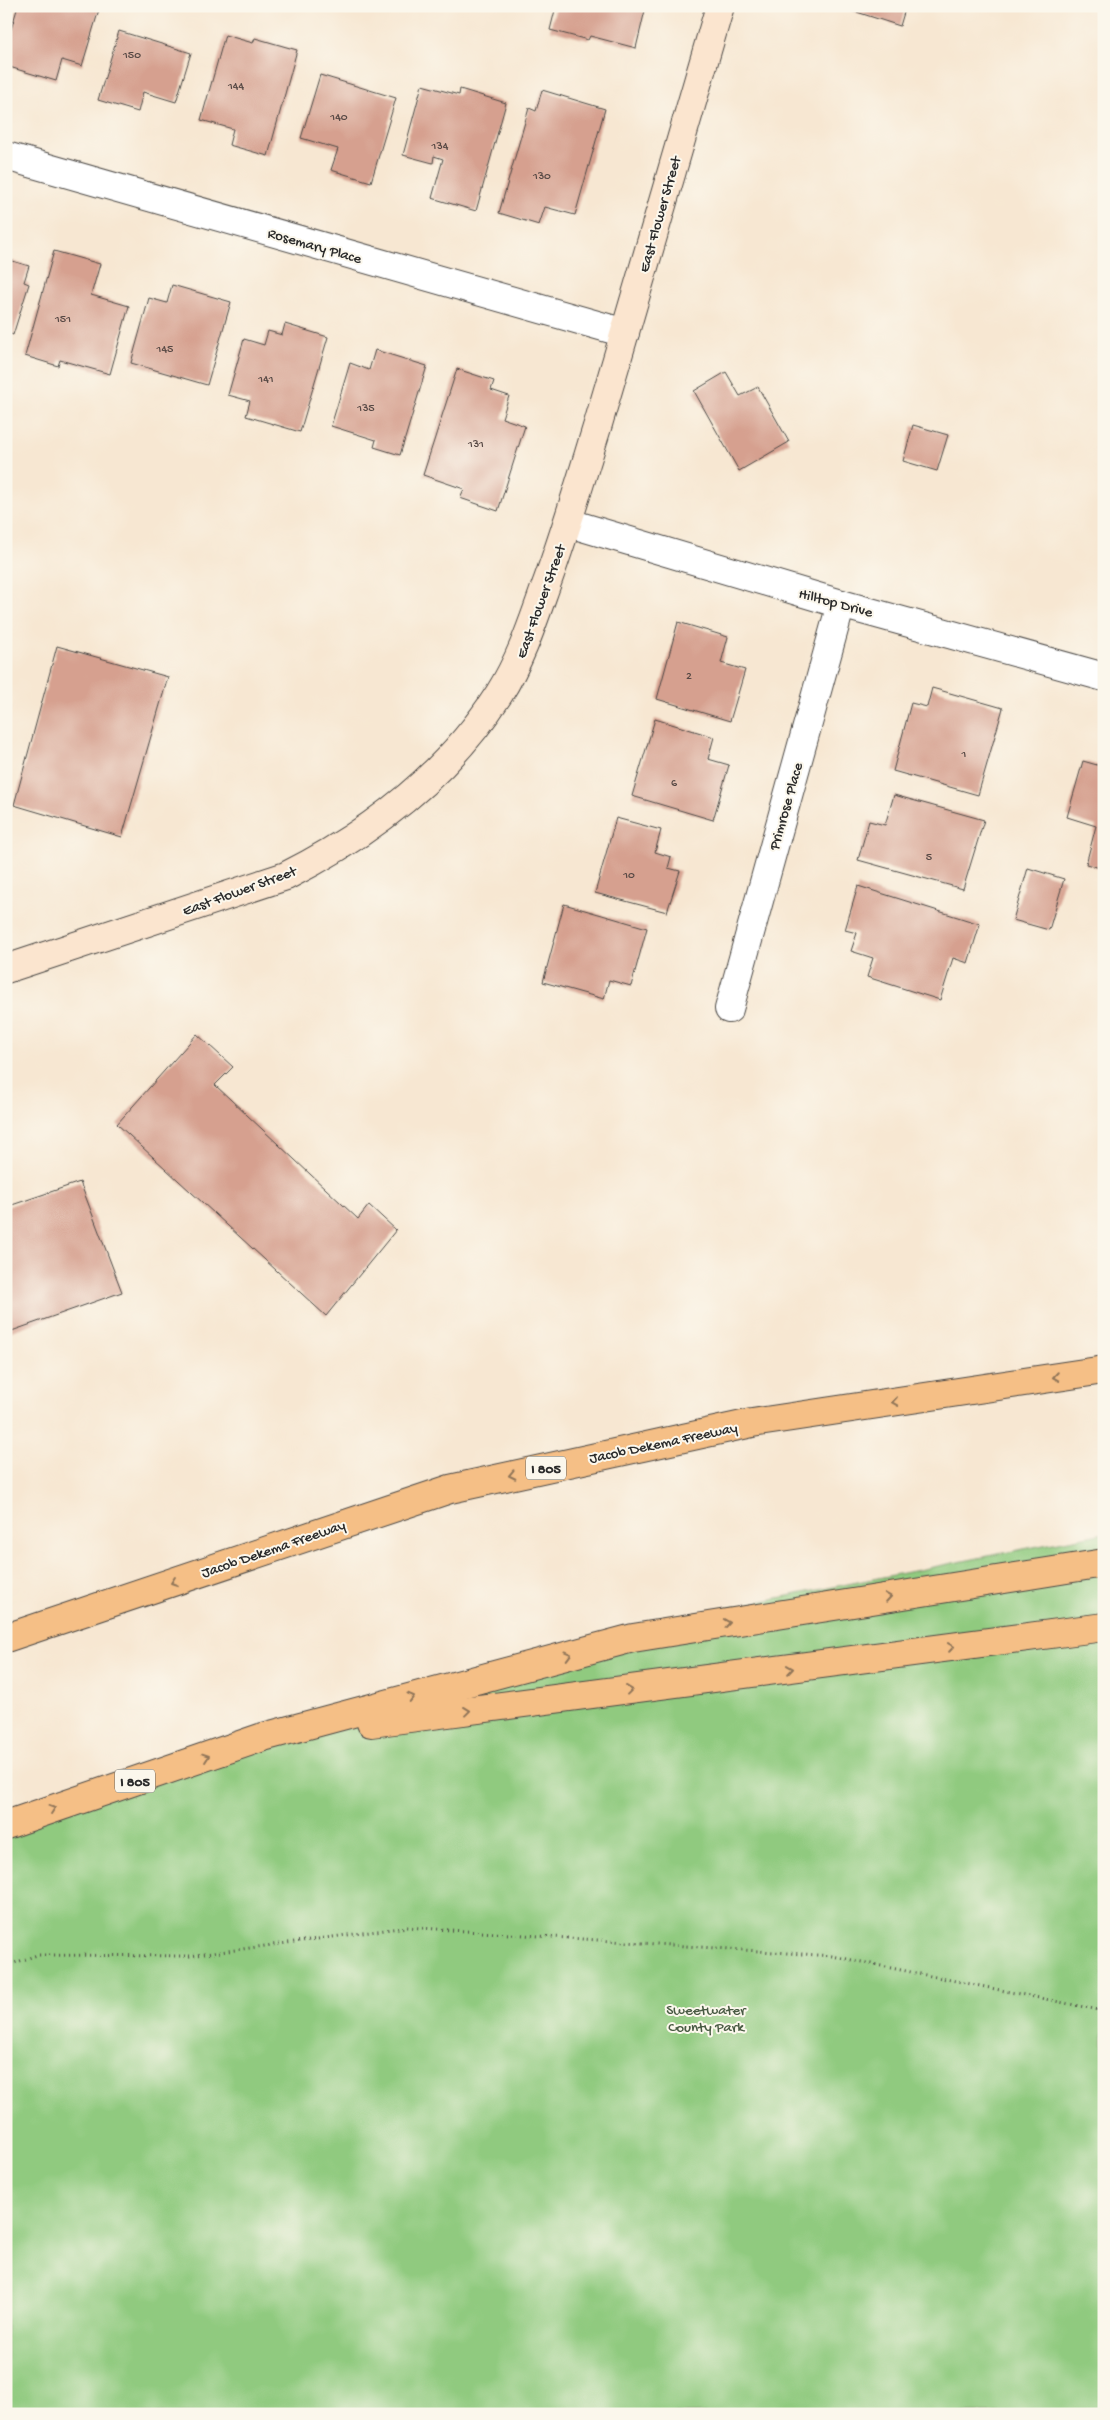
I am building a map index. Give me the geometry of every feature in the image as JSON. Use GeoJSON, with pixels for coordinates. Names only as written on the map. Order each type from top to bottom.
{"type":"FeatureCollection","features":[{"type":"Feature","properties":{"kind":"highway","name":"Jacob Dekema Freeway"},"geometry":{"type":"LineString","coordinates":[[6,1638],[450,1489],[752,1423],[1104,1370]]}},
{"type":"Feature","properties":{"kind":"highway","name":"I 805"},"geometry":{"type":"LineString","coordinates":[[6,1825],[263,1737],[633,1638],[1104,1563]]}},
{"type":"Feature","properties":{"kind":"highway"},"geometry":{"type":"LineString","coordinates":[[263,1737],[1104,1627]]}},
{"type":"Feature","properties":{"kind":"street","name":"East Flower Street"},"geometry":{"type":"LineString","coordinates":[[6,969],[286,876],[329,854],[369,828],[407,799],[442,766],[473,730],[498,695],[520,658],[569,523],[720,6]]}},
{"type":"Feature","properties":{"kind":"street","name":"Rosemary Place"},"geometry":{"type":"LineString","coordinates":[[6,156],[625,333]]}},
{"type":"Feature","properties":{"kind":"street","name":"Hilltop Drive"},"geometry":{"type":"LineString","coordinates":[[569,523],[841,604],[1104,677]]}},
{"type":"Feature","properties":{"kind":"street","name":"Primrose Place"},"geometry":{"type":"LineString","coordinates":[[729,1009],[841,604]]}},
{"type":"Feature","properties":{"kind":"path"},"geometry":{"type":"LineString","coordinates":[[6,1966],[37,1955],[190,1956],[406,1927],[832,1956],[1104,2011]]}},
{"type":"Feature","properties":{"kind":"green space","name":"Sweetwater County Park"},"geometry":{"type":"Polygon","coordinates":[[[1104,1533],[1104,2414],[6,2414],[6,1825],[627,1628],[1104,1533]]]}},
{"type":"Feature","properties":{"kind":"building"},"geometry":{"type":"Polygon","coordinates":[[[18,6],[100,6],[82,66],[62,60],[56,81],[6,66],[6,46],[18,6]]]}},
{"type":"Feature","properties":{"kind":"building"},"geometry":{"type":"Polygon","coordinates":[[[556,6],[646,6],[636,48],[590,36],[588,40],[550,30],[556,6]]]}},
{"type":"Feature","properties":{"kind":"building"},"geometry":{"type":"Polygon","coordinates":[[[838,6],[906,6],[900,26],[838,6]]]}},
{"type":"Feature","properties":{"kind":"building"},"geometry":{"type":"Polygon","coordinates":[[[119,31],[191,53],[176,102],[143,92],[138,112],[98,100],[119,31]]]}},
{"type":"Feature","properties":{"kind":"building"},"geometry":{"type":"Polygon","coordinates":[[[225,35],[253,43],[255,38],[297,50],[268,156],[229,145],[233,129],[201,120],[225,35]]]}},
{"type":"Feature","properties":{"kind":"building"},"geometry":{"type":"Polygon","coordinates":[[[320,75],[396,98],[371,182],[331,170],[338,149],[301,138],[320,75]]]}},
{"type":"Feature","properties":{"kind":"building"},"geometry":{"type":"Polygon","coordinates":[[[422,85],[459,95],[460,89],[506,103],[476,211],[432,198],[443,159],[434,156],[433,163],[403,155],[422,85]]]}},
{"type":"Feature","properties":{"kind":"building"},"geometry":{"type":"Polygon","coordinates":[[[542,90],[605,109],[575,215],[545,207],[539,225],[499,213],[529,108],[536,111],[542,90]]]}},
{"type":"Feature","properties":{"kind":"building"},"geometry":{"type":"Polygon","coordinates":[[[54,251],[100,264],[91,295],[129,306],[110,374],[60,360],[58,366],[25,356],[54,251]]]}},
{"type":"Feature","properties":{"kind":"building"},"geometry":{"type":"Polygon","coordinates":[[[6,259],[29,266],[24,282],[29,284],[13,335],[6,332],[6,259]]]}},
{"type":"Feature","properties":{"kind":"building"},"geometry":{"type":"Polygon","coordinates":[[[172,285],[231,302],[207,385],[131,363],[149,298],[167,303],[172,285]]]}},
{"type":"Feature","properties":{"kind":"building"},"geometry":{"type":"Polygon","coordinates":[[[285,324],[328,337],[300,432],[246,416],[250,401],[228,395],[244,339],[264,345],[268,331],[282,335],[285,324]]]}},
{"type":"Feature","properties":{"kind":"building"},"geometry":{"type":"Polygon","coordinates":[[[375,350],[427,366],[400,455],[374,447],[376,440],[331,426],[350,363],[369,370],[375,350]]]}},
{"type":"Feature","properties":{"kind":"building"},"geometry":{"type":"Polygon","coordinates":[[[457,369],[494,381],[491,390],[509,396],[502,418],[525,426],[498,511],[460,498],[464,489],[423,475],[457,369]]]}},
{"type":"Feature","properties":{"kind":"building"},"geometry":{"type":"Polygon","coordinates":[[[726,372],[740,396],[758,387],[789,442],[739,471],[694,391],[726,372]]]}},
{"type":"Feature","properties":{"kind":"building"},"geometry":{"type":"Polygon","coordinates":[[[913,425],[948,435],[937,471],[903,461],[913,425]]]}},
{"type":"Feature","properties":{"kind":"building"},"geometry":{"type":"Polygon","coordinates":[[[678,622],[728,637],[721,663],[745,670],[730,721],[657,699],[678,622]]]}},
{"type":"Feature","properties":{"kind":"building"},"geometry":{"type":"Polygon","coordinates":[[[57,646],[168,677],[122,837],[14,805],[57,646]]]}},
{"type":"Feature","properties":{"kind":"building"},"geometry":{"type":"Polygon","coordinates":[[[932,688],[1003,708],[978,795],[893,771],[911,703],[927,707],[932,688]]]}},
{"type":"Feature","properties":{"kind":"building"},"geometry":{"type":"Polygon","coordinates":[[[655,719],[714,737],[708,759],[729,765],[713,820],[632,796],[655,719]]]}},
{"type":"Feature","properties":{"kind":"building"},"geometry":{"type":"Polygon","coordinates":[[[1083,761],[1104,767],[1104,869],[1086,864],[1096,826],[1067,817],[1083,761]]]}},
{"type":"Feature","properties":{"kind":"building"},"geometry":{"type":"Polygon","coordinates":[[[894,795],[984,820],[963,889],[858,860],[869,821],[885,825],[894,795]]]}},
{"type":"Feature","properties":{"kind":"building"},"geometry":{"type":"Polygon","coordinates":[[[616,818],[661,830],[655,852],[671,857],[668,868],[680,871],[667,912],[595,893],[616,818]]]}},
{"type":"Feature","properties":{"kind":"building"},"geometry":{"type":"Polygon","coordinates":[[[1028,868],[1064,879],[1049,930],[1013,920],[1028,868]]]}},
{"type":"Feature","properties":{"kind":"building"},"geometry":{"type":"Polygon","coordinates":[[[858,886],[980,924],[968,963],[953,958],[940,1000],[867,977],[873,958],[851,951],[857,933],[845,930],[858,886]]]}},
{"type":"Feature","properties":{"kind":"building"},"geometry":{"type":"Polygon","coordinates":[[[564,904],[647,928],[631,986],[609,980],[604,999],[543,982],[564,904]]]}},
{"type":"Feature","properties":{"kind":"building"},"geometry":{"type":"Polygon","coordinates":[[[197,1034],[233,1067],[215,1085],[358,1219],[369,1205],[396,1230],[326,1316],[117,1124],[197,1034]]]}},
{"type":"Feature","properties":{"kind":"building"},"geometry":{"type":"Polygon","coordinates":[[[80,1182],[122,1292],[6,1333],[6,1207],[80,1182]]]}}]}
